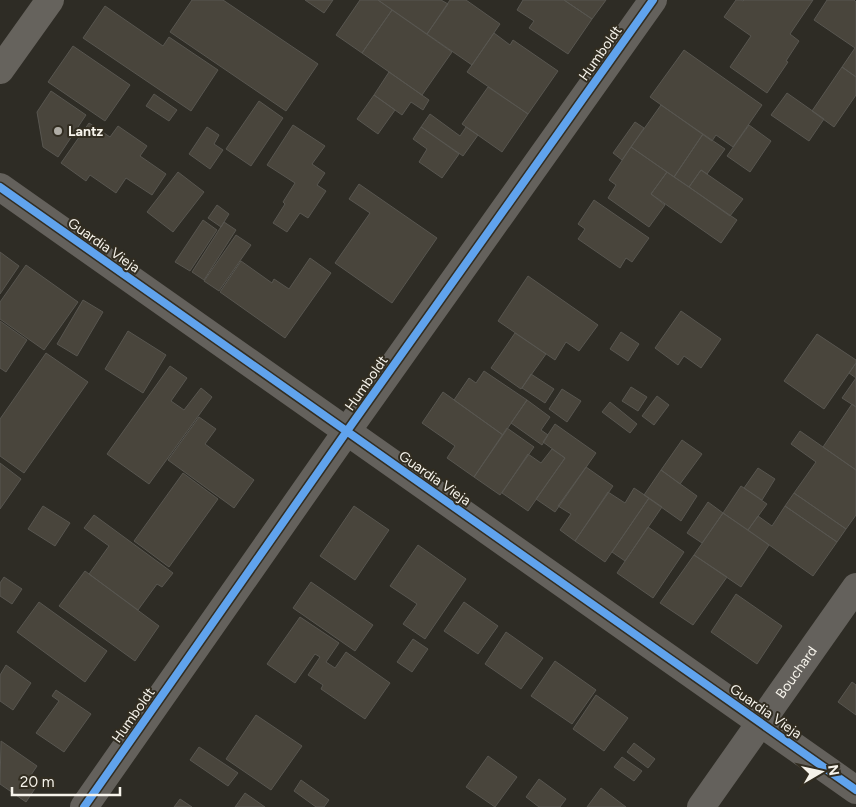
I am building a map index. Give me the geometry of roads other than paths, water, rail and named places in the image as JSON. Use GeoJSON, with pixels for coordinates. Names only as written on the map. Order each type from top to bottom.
{"type":"FeatureCollection","features":[{"type":"Feature","properties":{"kind":"main road"},"geometry":{"type":"LineString","coordinates":[[0,70],[50,0]]}},
{"type":"Feature","properties":{"kind":"street","name":"Humboldt"},"geometry":{"type":"LineString","coordinates":[[84,807],[347,431],[653,0]]}},
{"type":"Feature","properties":{"kind":"street","name":"Guardia Vieja"},"geometry":{"type":"LineString","coordinates":[[0,187],[856,790]]}},
{"type":"Feature","properties":{"kind":"street","name":"Bouchard"},"geometry":{"type":"LineString","coordinates":[[701,807],[856,587]]}},
{"type":"Feature","properties":{"kind":"place","name":"Lantz"},"geometry":{"type":"Point","coordinates":[58,131]}}]}
